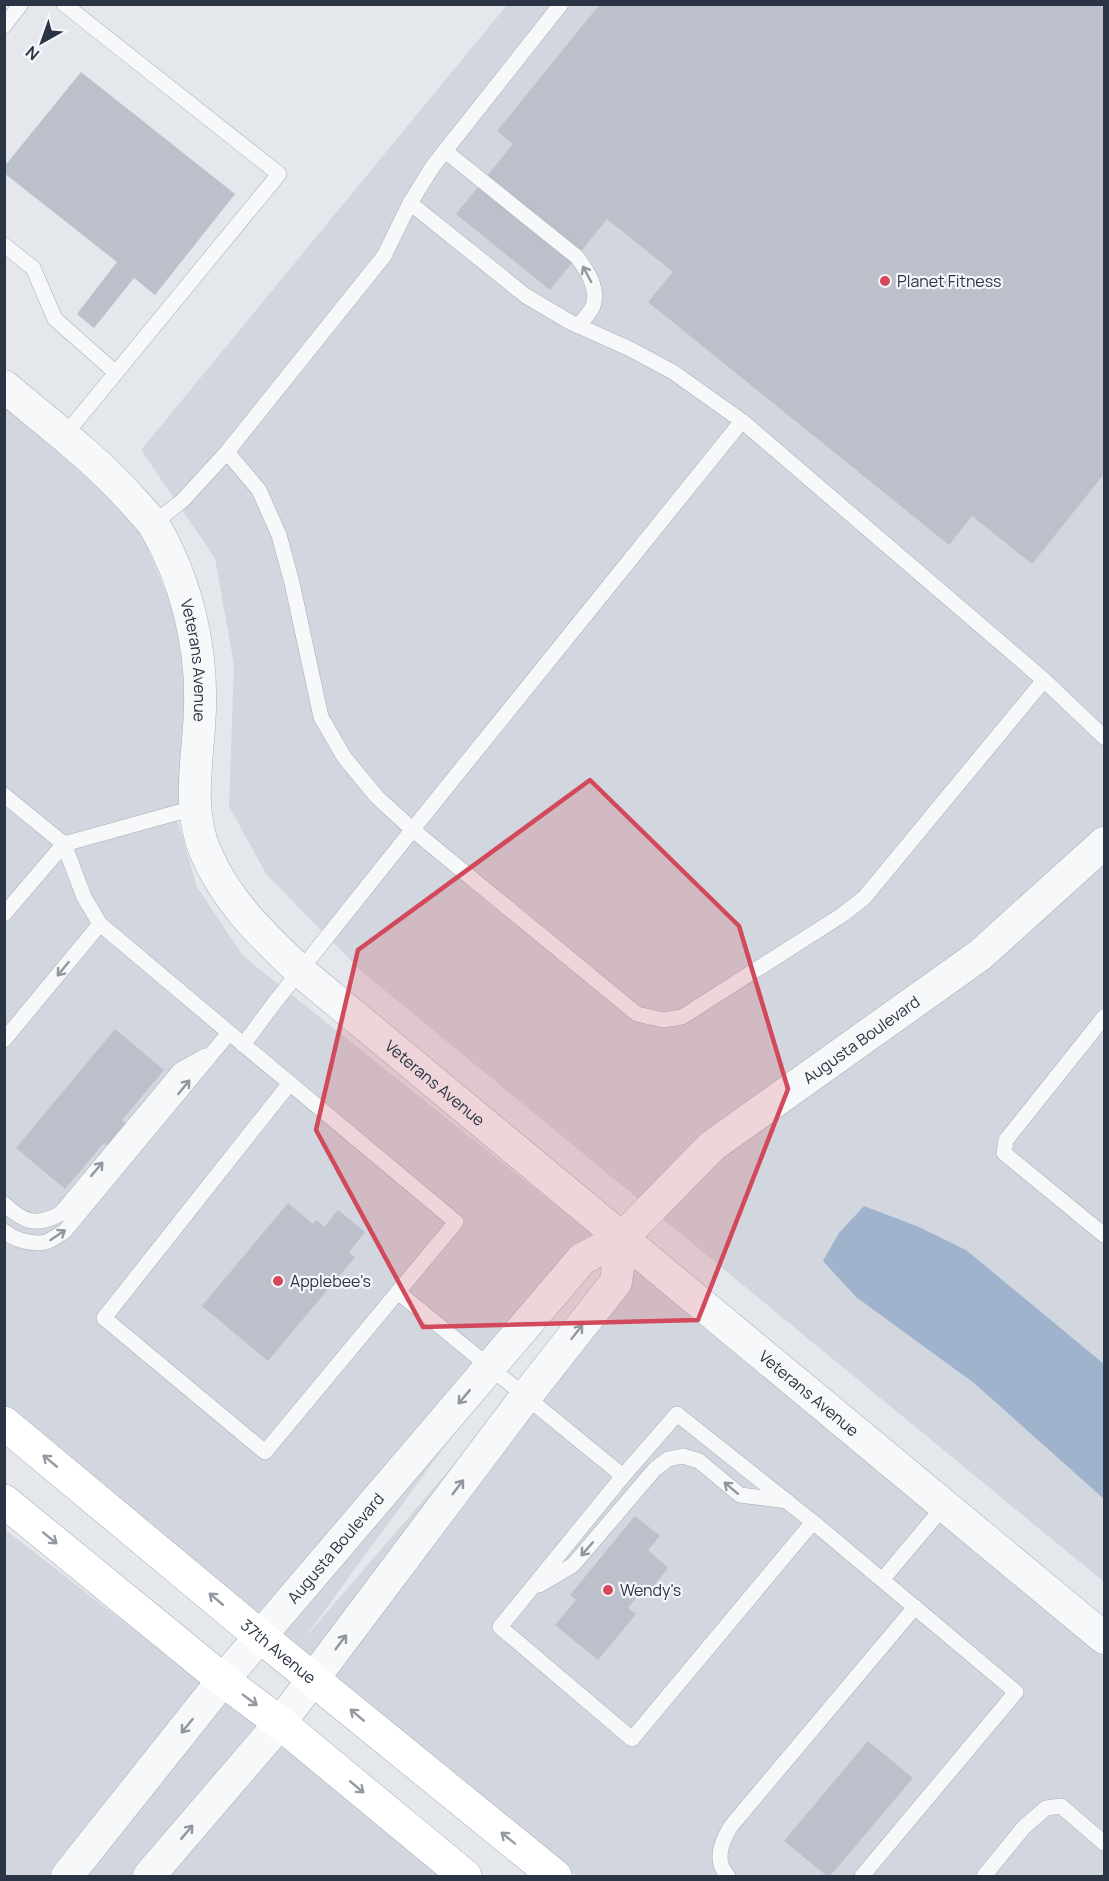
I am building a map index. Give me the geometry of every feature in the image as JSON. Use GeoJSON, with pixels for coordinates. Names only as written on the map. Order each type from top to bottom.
{"type":"FeatureCollection","features":[{"type":"Feature","properties":{"kind":"main road","name":"37th Avenue"},"geometry":{"type":"LineString","coordinates":[[4,1424],[555,1876]]}},
{"type":"Feature","properties":{"kind":"main road"},"geometry":{"type":"LineString","coordinates":[[4,1501],[223,1680],[280,1723],[465,1876]]}},
{"type":"Feature","properties":{"kind":"street","name":"Veterans Avenue"},"geometry":{"type":"LineString","coordinates":[[4,386],[119,485],[153,524],[176,571],[190,617],[199,662],[200,708],[194,808],[204,850],[224,889],[259,933],[300,971],[1104,1638]]}},
{"type":"Feature","properties":{"kind":"street","name":"Augusta Boulevard"},"geometry":{"type":"LineString","coordinates":[[67,1876],[223,1680],[582,1260],[622,1238],[712,1146],[980,955],[1104,843]]}},
{"type":"Feature","properties":{"kind":"street"},"geometry":{"type":"LineString","coordinates":[[149,1876],[280,1723],[526,1396],[616,1282],[622,1238]]}},
{"type":"Feature","properties":{"kind":"lane"},"geometry":{"type":"LineString","coordinates":[[4,26],[21,4]]}},
{"type":"Feature","properties":{"kind":"lane"},"geometry":{"type":"LineString","coordinates":[[64,4],[279,174],[64,436]]}},
{"type":"Feature","properties":{"kind":"lane"},"geometry":{"type":"LineString","coordinates":[[153,524],[183,500],[227,452],[384,256],[410,203],[433,166],[561,4]]}},
{"type":"Feature","properties":{"kind":"lane"},"geometry":{"type":"LineString","coordinates":[[445,151],[577,257],[590,277],[594,295],[592,308],[578,326]]}},
{"type":"Feature","properties":{"kind":"lane"},"geometry":{"type":"LineString","coordinates":[[410,203],[526,296],[578,326],[630,349],[673,372],[742,421],[1044,680],[1104,737]]}},
{"type":"Feature","properties":{"kind":"lane"},"geometry":{"type":"LineString","coordinates":[[4,245],[33,268],[55,319],[116,372]]}},
{"type":"Feature","properties":{"kind":"lane"},"geometry":{"type":"LineString","coordinates":[[243,1045],[742,421]]}},
{"type":"Feature","properties":{"kind":"lane"},"geometry":{"type":"LineString","coordinates":[[227,452],[259,490],[279,535],[292,583],[321,717],[344,757],[377,797],[413,830],[637,1014],[663,1020],[682,1017],[842,915],[864,897],[1044,680]]}},
{"type":"Feature","properties":{"kind":"lane"},"geometry":{"type":"LineString","coordinates":[[4,795],[64,844],[84,897],[100,924],[243,1045],[290,1083],[456,1222],[265,1452],[104,1318],[290,1083]]}},
{"type":"Feature","properties":{"kind":"lane"},"geometry":{"type":"LineString","coordinates":[[4,914],[64,844],[194,808]]}},
{"type":"Feature","properties":{"kind":"lane"},"geometry":{"type":"LineString","coordinates":[[4,1040],[100,924]]}},
{"type":"Feature","properties":{"kind":"lane"},"geometry":{"type":"LineString","coordinates":[[1104,1017],[1006,1140],[1004,1153],[1104,1236]]}},
{"type":"Feature","properties":{"kind":"lane"},"geometry":{"type":"LineString","coordinates":[[4,1231],[28,1243],[47,1242],[64,1232],[229,1033]]}},
{"type":"Feature","properties":{"kind":"lane"},"geometry":{"type":"LineString","coordinates":[[4,1204],[16,1214],[31,1221],[46,1222],[60,1214],[180,1070],[213,1051]]}},
{"type":"Feature","properties":{"kind":"lane"},"geometry":{"type":"LineString","coordinates":[[398,1292],[623,1476]]}},
{"type":"Feature","properties":{"kind":"lane"},"geometry":{"type":"LineString","coordinates":[[813,1522],[632,1739],[500,1627],[623,1476],[677,1414],[813,1522],[1016,1692],[862,1876]]}},
{"type":"Feature","properties":{"kind":"lane"},"geometry":{"type":"LineString","coordinates":[[530,1590],[573,1565],[656,1469],[668,1459],[683,1456],[699,1461],[740,1495],[787,1501]]}},
{"type":"Feature","properties":{"kind":"lane"},"geometry":{"type":"LineString","coordinates":[[882,1580],[945,1505]]}},
{"type":"Feature","properties":{"kind":"lane"},"geometry":{"type":"LineString","coordinates":[[728,1876],[720,1857],[721,1843],[731,1826],[915,1607]]}},
{"type":"Feature","properties":{"kind":"lane"},"geometry":{"type":"LineString","coordinates":[[984,1876],[1024,1827],[1046,1808],[1061,1806],[1104,1843]]}},
{"type":"Feature","properties":{"kind":"highlighted area"},"geometry":{"type":"Polygon","coordinates":[[[590,780],[739,926],[788,1089],[698,1320],[423,1327],[316,1130],[358,950],[590,780]]]}},
{"type":"Feature","properties":{"kind":"shaded area"},"geometry":{"type":"Polygon","coordinates":[[[507,5],[1104,5],[1104,1582],[360,970],[266,874],[229,806],[234,665],[215,558],[141,450],[507,5]]]}},
{"type":"Feature","properties":{"kind":"shaded area"},"geometry":{"type":"Polygon","coordinates":[[[4,402],[56,446],[139,527],[173,610],[189,694],[178,822],[197,887],[243,956],[597,1238],[303,1640],[631,1259],[1104,1652],[1104,1876],[577,1876],[296,1649],[5,1405],[4,402]]]}},
{"type":"Feature","properties":{"kind":"shaded area"},"geometry":{"type":"Polygon","coordinates":[[[4,1529],[285,1747],[441,1876],[5,1876],[4,1529]]]}},
{"type":"Feature","properties":{"kind":"water"},"geometry":{"type":"Polygon","coordinates":[[[864,1206],[919,1227],[966,1250],[1104,1364],[1104,1499],[974,1383],[856,1297],[823,1261],[839,1233],[864,1206]]]}},
{"type":"Feature","properties":{"kind":"building","name":"Planet Fitness"},"geometry":{"type":"Polygon","coordinates":[[[600,4],[1099,4],[1104,9],[1104,474],[1032,564],[972,516],[949,545],[648,302],[673,272],[607,219],[550,290],[456,214],[513,144],[497,131],[600,4]]]}},
{"type":"Feature","properties":{"kind":"building"},"geometry":{"type":"Polygon","coordinates":[[[81,72],[235,194],[155,295],[134,278],[94,328],[77,314],[117,262],[4,173],[4,167],[81,72]]]}},
{"type":"Feature","properties":{"kind":"building"},"geometry":{"type":"Polygon","coordinates":[[[115,1029],[164,1070],[122,1120],[128,1125],[109,1148],[104,1143],[65,1189],[16,1148],[115,1029]]]}},
{"type":"Feature","properties":{"kind":"building","name":"Applebee's"},"geometry":{"type":"Polygon","coordinates":[[[288,1203],[313,1224],[316,1220],[324,1227],[338,1210],[365,1232],[349,1252],[355,1257],[268,1361],[202,1306],[288,1203]]]}},
{"type":"Feature","properties":{"kind":"building","name":"Wendy's"},"geometry":{"type":"Polygon","coordinates":[[[635,1516],[660,1536],[648,1550],[668,1568],[649,1592],[644,1588],[628,1608],[636,1614],[598,1660],[555,1625],[576,1600],[570,1595],[635,1516]]]}},
{"type":"Feature","properties":{"kind":"building"},"geometry":{"type":"Polygon","coordinates":[[[868,1741],[913,1778],[830,1876],[827,1876],[784,1841],[868,1741]]]}},
{"type":"Feature","properties":{"kind":"place","name":"Planet Fitness"},"geometry":{"type":"Point","coordinates":[885,281]}},
{"type":"Feature","properties":{"kind":"place","name":"Applebee's"},"geometry":{"type":"Point","coordinates":[278,1281]}},
{"type":"Feature","properties":{"kind":"place","name":"Wendy's"},"geometry":{"type":"Point","coordinates":[608,1590]}}]}
